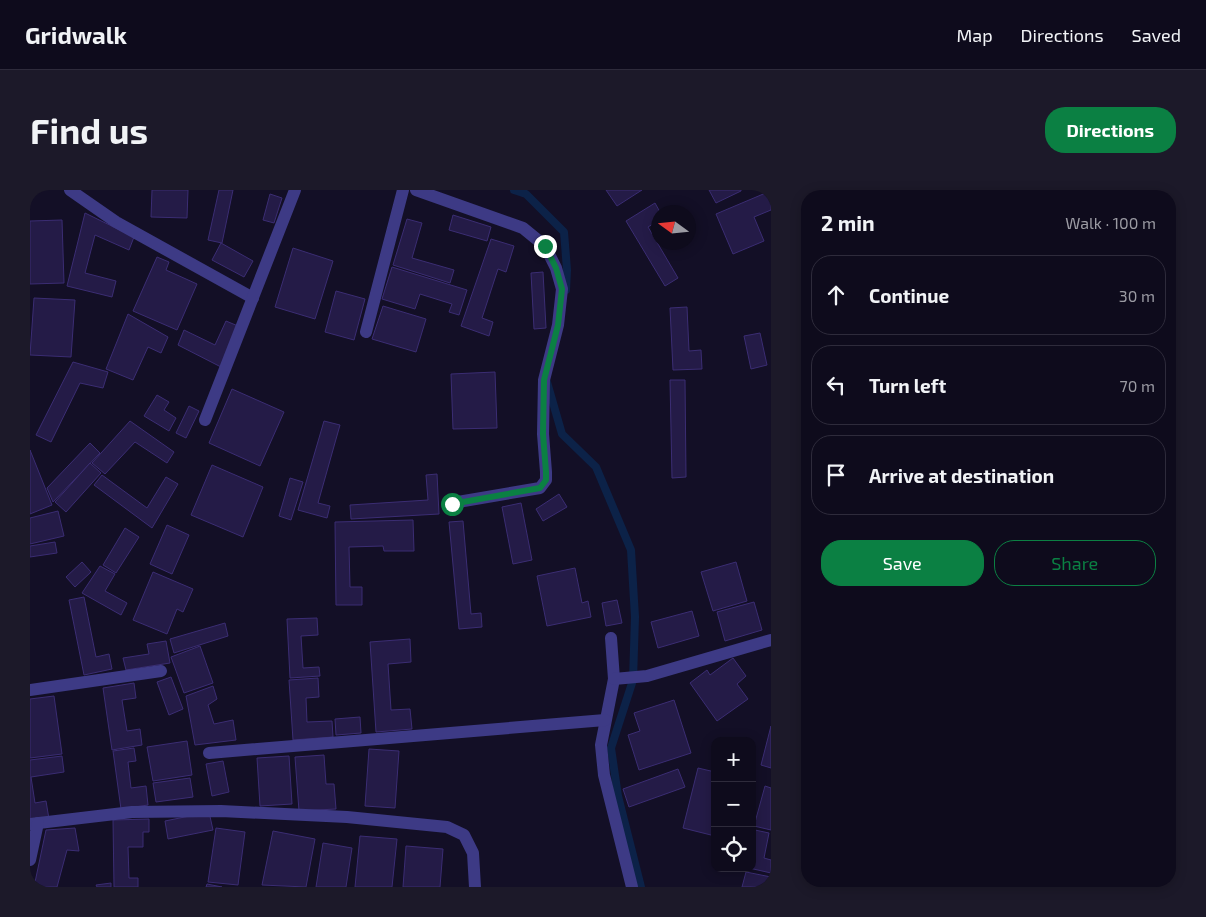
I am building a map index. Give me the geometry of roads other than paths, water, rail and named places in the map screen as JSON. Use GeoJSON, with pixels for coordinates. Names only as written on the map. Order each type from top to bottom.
{"type":"FeatureCollection","features":[{"type":"Feature","properties":{"kind":"street"},"geometry":{"type":"LineString","coordinates":[[70,190],[116,222],[253,298]]}},
{"type":"Feature","properties":{"kind":"street"},"geometry":{"type":"LineString","coordinates":[[205,420],[295,190]]}},
{"type":"Feature","properties":{"kind":"street"},"geometry":{"type":"LineString","coordinates":[[366,332],[403,190]]}},
{"type":"Feature","properties":{"kind":"street"},"geometry":{"type":"LineString","coordinates":[[416,190],[523,228],[545,246],[556,268],[562,289],[558,325],[544,380],[543,434],[546,480],[540,488],[452,504]]}},
{"type":"Feature","properties":{"kind":"street"},"geometry":{"type":"LineString","coordinates":[[611,638],[614,679],[601,745],[604,775],[632,887]]}},
{"type":"Feature","properties":{"kind":"street"},"geometry":{"type":"LineString","coordinates":[[614,679],[647,676],[771,640]]}},
{"type":"Feature","properties":{"kind":"street"},"geometry":{"type":"LineString","coordinates":[[30,690],[161,671]]}},
{"type":"Feature","properties":{"kind":"street"},"geometry":{"type":"LineString","coordinates":[[209,753],[605,720]]}},
{"type":"Feature","properties":{"kind":"street"},"geometry":{"type":"LineString","coordinates":[[30,860],[34,824],[132,812],[221,811],[347,817],[447,827],[464,835],[473,853],[475,887]]}},
{"type":"Feature","properties":{"kind":"waterway"},"geometry":{"type":"LineString","coordinates":[[514,190],[526,194],[564,232],[567,270],[566,290]]}},
{"type":"Feature","properties":{"kind":"waterway"},"geometry":{"type":"LineString","coordinates":[[547,382],[562,434],[596,467],[631,550],[635,617],[633,680],[611,748],[618,796],[641,887]]}}]}
